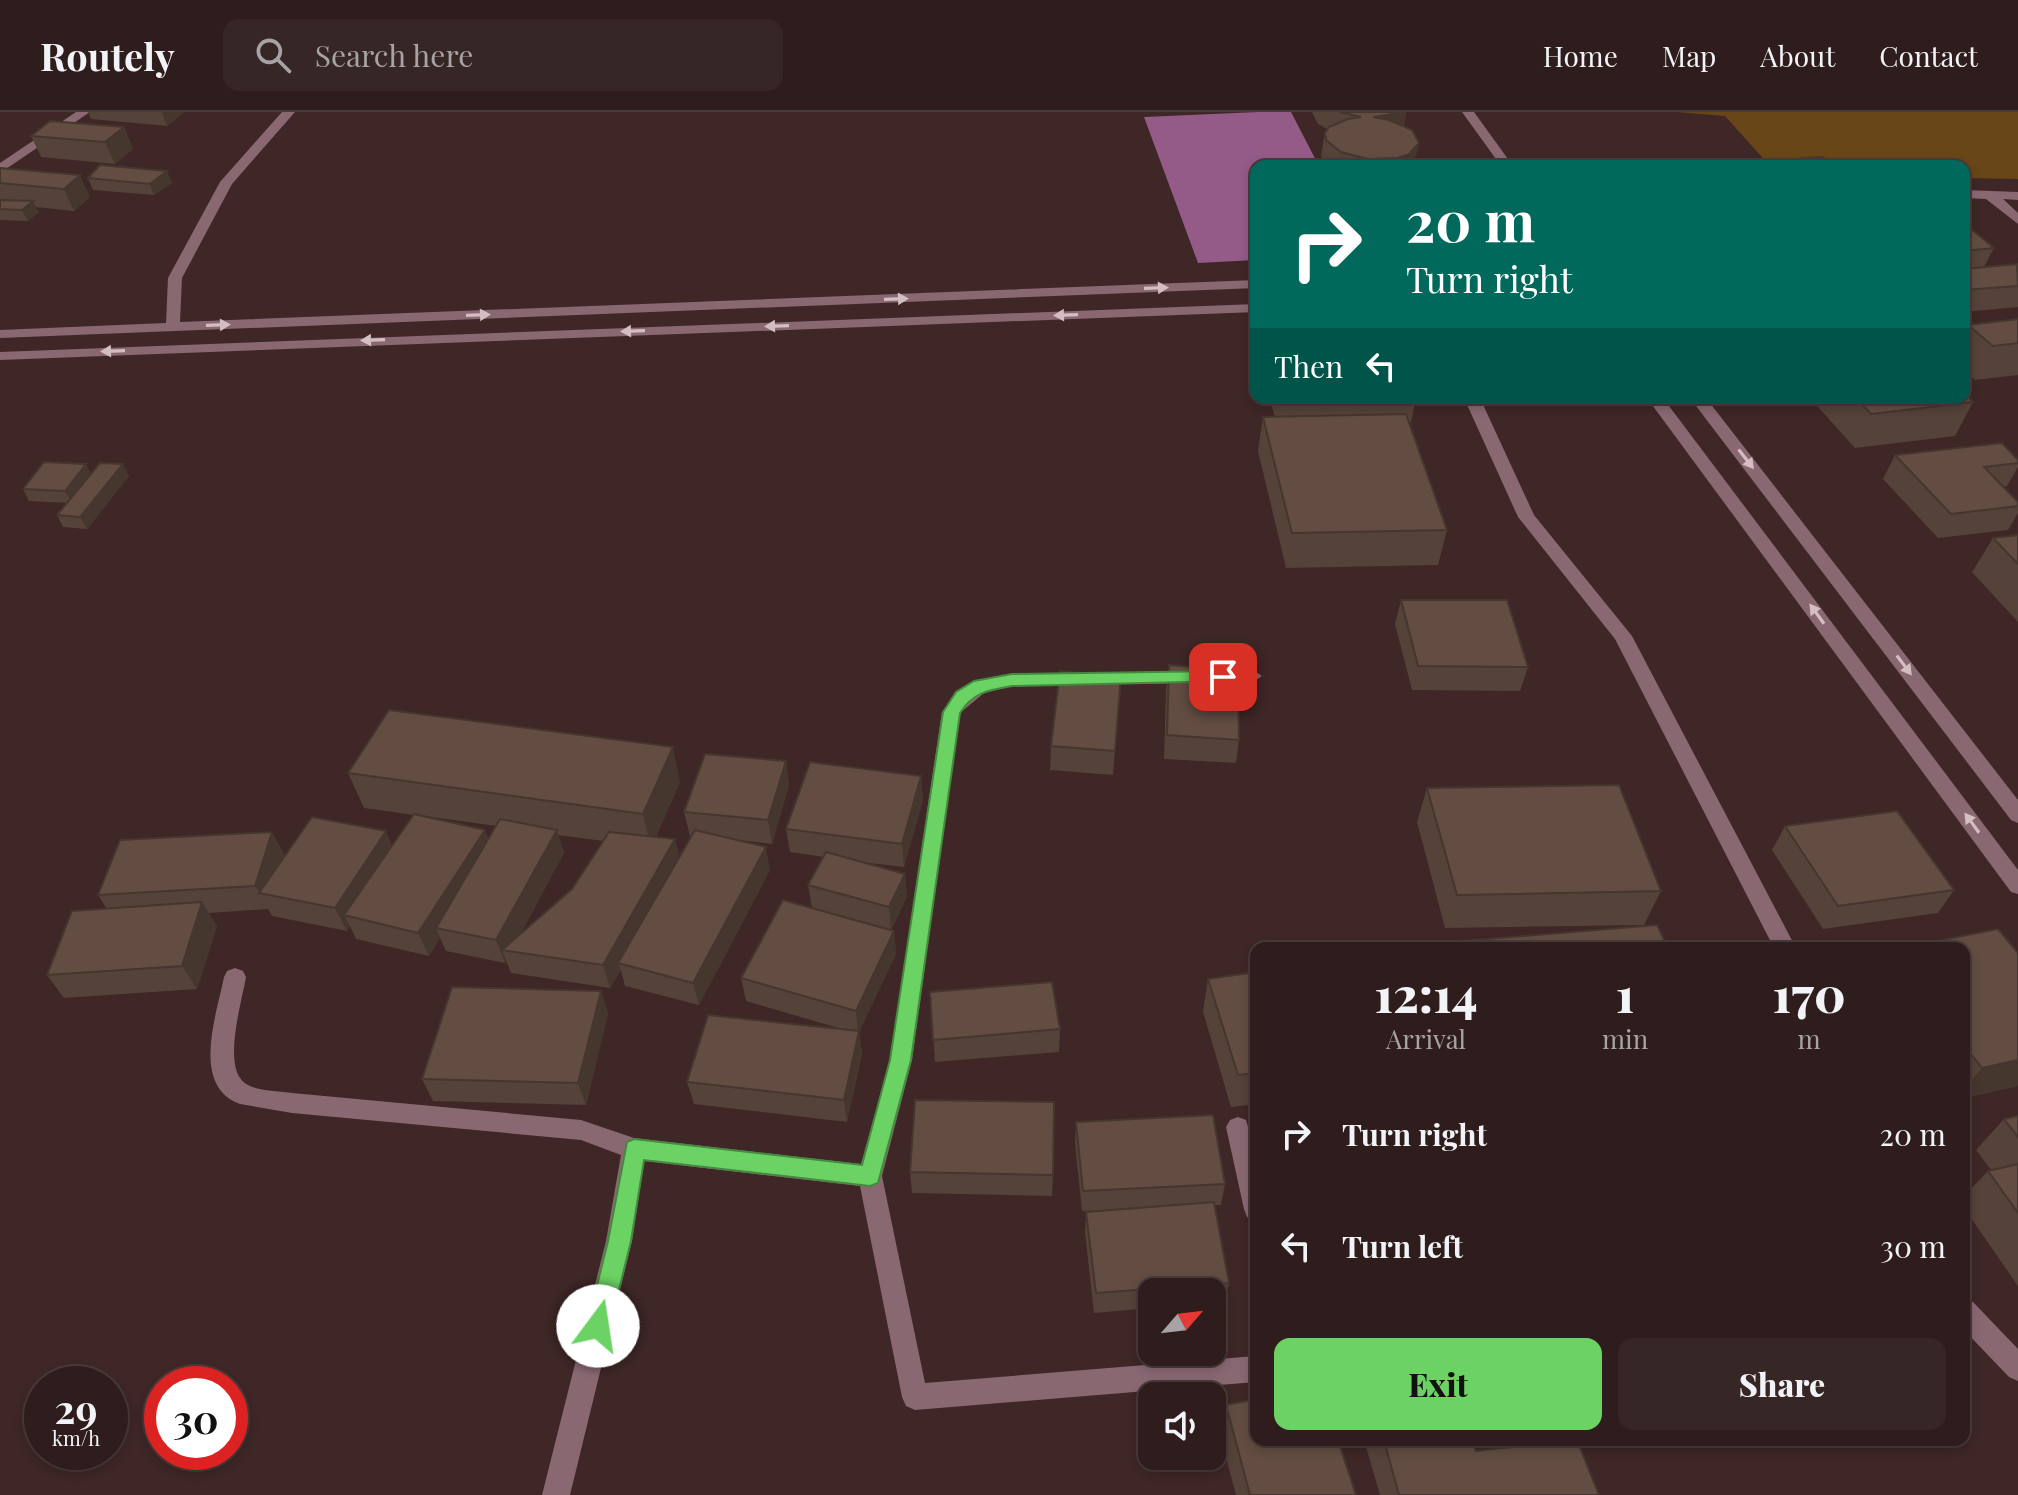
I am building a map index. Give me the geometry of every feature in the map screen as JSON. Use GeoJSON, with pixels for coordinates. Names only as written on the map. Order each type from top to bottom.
{"type":"FeatureCollection","features":[{"type":"Feature","properties":{"kind":"street"},"geometry":{"type":"LineString","coordinates":[[0,169],[84,112]]}},
{"type":"Feature","properties":{"kind":"street"},"geometry":{"type":"LineString","coordinates":[[173,327],[175,278],[226,182],[289,112]]}},
{"type":"Feature","properties":{"kind":"street"},"geometry":{"type":"LineString","coordinates":[[1468,112],[1503,160]]}},
{"type":"Feature","properties":{"kind":"street"},"geometry":{"type":"LineString","coordinates":[[1970,194],[2018,196]]}},
{"type":"Feature","properties":{"kind":"street"},"geometry":{"type":"LineString","coordinates":[[1990,195],[2018,220]]}},
{"type":"Feature","properties":{"kind":"street"},"geometry":{"type":"LineString","coordinates":[[0,334],[1250,284]]}},
{"type":"Feature","properties":{"kind":"street"},"geometry":{"type":"LineString","coordinates":[[0,356],[1250,308]]}},
{"type":"Feature","properties":{"kind":"street"},"geometry":{"type":"LineString","coordinates":[[1475,404],[1526,517],[1623,636],[1782,942]]}},
{"type":"Feature","properties":{"kind":"street"},"geometry":{"type":"LineString","coordinates":[[1659,404],[2018,886]]}},
{"type":"Feature","properties":{"kind":"street"},"geometry":{"type":"LineString","coordinates":[[1703,404],[2018,815]]}},
{"type":"Feature","properties":{"kind":"street"},"geometry":{"type":"LineString","coordinates":[[1250,1369],[915,1397],[870,1176],[901,1060],[951,712],[962,696],[980,685],[1012,680],[1253,676]]}},
{"type":"Feature","properties":{"kind":"street"},"geometry":{"type":"LineString","coordinates":[[235,977],[222,1046],[223,1074],[240,1094],[292,1103],[581,1130],[634,1149],[870,1176]]}},
{"type":"Feature","properties":{"kind":"street"},"geometry":{"type":"LineString","coordinates":[[1238,1127],[1250,1182]]}},
{"type":"Feature","properties":{"kind":"street"},"geometry":{"type":"LineString","coordinates":[[556,1495],[619,1241],[634,1149]]}},
{"type":"Feature","properties":{"kind":"street"},"geometry":{"type":"LineString","coordinates":[[1970,1317],[2018,1368]]}},
{"type":"Feature","properties":{"kind":"shaded area"},"geometry":{"type":"Polygon","coordinates":[[[1291,112],[1316,160],[1250,160],[1250,260],[1198,263],[1144,117],[1291,112]]]}},
{"type":"Feature","properties":{"kind":"shaded area"},"geometry":{"type":"Polygon","coordinates":[[[1677,112],[2018,112],[2018,179],[1970,178],[1970,160],[1765,160],[1725,116],[1677,112]]]}},
{"type":"Feature","properties":{"kind":"building"},"geometry":{"type":"Polygon","coordinates":[[[1340,112],[1395,112],[1373,117],[1412,130],[1419,143],[1408,155],[1397,158],[1368,159],[1341,152],[1326,140],[1325,133],[1329,127],[1361,117],[1340,112]]]}},
{"type":"Feature","properties":{"kind":"building"},"geometry":{"type":"Polygon","coordinates":[[[50,121],[124,127],[105,142],[31,136],[50,121]]]}},
{"type":"Feature","properties":{"kind":"building"},"geometry":{"type":"Polygon","coordinates":[[[1823,157],[1826,160],[1780,160],[1823,157]]]}},
{"type":"Feature","properties":{"kind":"building"},"geometry":{"type":"Polygon","coordinates":[[[100,165],[167,171],[150,184],[88,178],[100,165]]]}},
{"type":"Feature","properties":{"kind":"building"},"geometry":{"type":"Polygon","coordinates":[[[0,168],[80,175],[64,189],[0,183],[0,168]]]}},
{"type":"Feature","properties":{"kind":"building"},"geometry":{"type":"Polygon","coordinates":[[[0,200],[33,201],[22,210],[0,209],[0,200]]]}},
{"type":"Feature","properties":{"kind":"building"},"geometry":{"type":"Polygon","coordinates":[[[1970,228],[1994,248],[1970,250],[1970,228]]]}},
{"type":"Feature","properties":{"kind":"building"},"geometry":{"type":"Polygon","coordinates":[[[2017,264],[2018,286],[1970,290],[1970,268],[2017,264]]]}},
{"type":"Feature","properties":{"kind":"building"},"geometry":{"type":"Polygon","coordinates":[[[2018,319],[2018,343],[1993,346],[1970,325],[2018,319]]]}},
{"type":"Feature","properties":{"kind":"building"},"geometry":{"type":"Polygon","coordinates":[[[1862,404],[1956,404],[1871,414],[1862,404]]]}},
{"type":"Feature","properties":{"kind":"building"},"geometry":{"type":"Polygon","coordinates":[[[1406,414],[1447,530],[1292,533],[1263,417],[1406,414]]]}},
{"type":"Feature","properties":{"kind":"building"},"geometry":{"type":"Polygon","coordinates":[[[2002,443],[2018,463],[1984,467],[2018,502],[2018,506],[1951,514],[1895,455],[2002,443]]]}},
{"type":"Feature","properties":{"kind":"building"},"geometry":{"type":"Polygon","coordinates":[[[44,462],[86,464],[65,491],[23,489],[44,462]]]}},
{"type":"Feature","properties":{"kind":"building"},"geometry":{"type":"Polygon","coordinates":[[[100,463],[123,464],[80,517],[57,515],[100,463]]]}},
{"type":"Feature","properties":{"kind":"building"},"geometry":{"type":"Polygon","coordinates":[[[2018,535],[2018,564],[1993,538],[2018,535]]]}},
{"type":"Feature","properties":{"kind":"building"},"geometry":{"type":"Polygon","coordinates":[[[1401,600],[1507,600],[1528,667],[1418,666],[1401,600]]]}},
{"type":"Feature","properties":{"kind":"building"},"geometry":{"type":"Polygon","coordinates":[[[1169,665],[1238,670],[1239,740],[1167,735],[1169,665]]]}},
{"type":"Feature","properties":{"kind":"building"},"geometry":{"type":"Polygon","coordinates":[[[1060,671],[1121,676],[1115,751],[1051,746],[1060,671]]]}},
{"type":"Feature","properties":{"kind":"building"},"geometry":{"type":"Polygon","coordinates":[[[389,710],[673,747],[643,814],[348,773],[389,710]]]}},
{"type":"Feature","properties":{"kind":"building"},"geometry":{"type":"Polygon","coordinates":[[[705,754],[786,761],[768,820],[684,812],[705,754]]]}},
{"type":"Feature","properties":{"kind":"building"},"geometry":{"type":"Polygon","coordinates":[[[810,762],[921,776],[902,844],[786,829],[810,762]]]}},
{"type":"Feature","properties":{"kind":"building"},"geometry":{"type":"Polygon","coordinates":[[[1619,785],[1661,891],[1457,895],[1427,788],[1619,785]]]}},
{"type":"Feature","properties":{"kind":"building"},"geometry":{"type":"Polygon","coordinates":[[[1897,811],[1954,890],[1838,906],[1785,826],[1897,811]]]}},
{"type":"Feature","properties":{"kind":"building"},"geometry":{"type":"Polygon","coordinates":[[[414,814],[485,830],[418,933],[344,915],[414,814]]]}},
{"type":"Feature","properties":{"kind":"building"},"geometry":{"type":"Polygon","coordinates":[[[312,817],[386,831],[335,908],[259,893],[312,817]]]}},
{"type":"Feature","properties":{"kind":"building"},"geometry":{"type":"Polygon","coordinates":[[[500,819],[557,830],[496,940],[436,928],[500,819]]]}},
{"type":"Feature","properties":{"kind":"building"},"geometry":{"type":"Polygon","coordinates":[[[695,830],[766,847],[693,983],[618,963],[695,830]]]}},
{"type":"Feature","properties":{"kind":"building"},"geometry":{"type":"Polygon","coordinates":[[[272,832],[255,886],[98,895],[120,840],[272,832]]]}},
{"type":"Feature","properties":{"kind":"building"},"geometry":{"type":"Polygon","coordinates":[[[609,832],[675,839],[603,965],[502,950],[572,889],[609,832]]]}},
{"type":"Feature","properties":{"kind":"building"},"geometry":{"type":"Polygon","coordinates":[[[826,852],[905,874],[889,907],[808,885],[826,852]]]}},
{"type":"Feature","properties":{"kind":"building"},"geometry":{"type":"Polygon","coordinates":[[[783,900],[894,931],[856,1011],[741,978],[783,900]]]}},
{"type":"Feature","properties":{"kind":"building"},"geometry":{"type":"Polygon","coordinates":[[[202,902],[182,966],[47,975],[72,911],[202,902]]]}},
{"type":"Feature","properties":{"kind":"building"},"geometry":{"type":"Polygon","coordinates":[[[1657,925],[1665,942],[1449,942],[1657,925]]]}},
{"type":"Feature","properties":{"kind":"building"},"geometry":{"type":"Polygon","coordinates":[[[1998,929],[2018,953],[2018,1060],[1982,1068],[1970,1053],[1970,942],[1932,942],[1998,929]]]}},
{"type":"Feature","properties":{"kind":"building"},"geometry":{"type":"Polygon","coordinates":[[[1250,973],[1250,1074],[1238,1075],[1208,979],[1250,973]]]}},
{"type":"Feature","properties":{"kind":"building"},"geometry":{"type":"Polygon","coordinates":[[[1052,982],[1060,1029],[933,1040],[930,992],[1052,982]]]}},
{"type":"Feature","properties":{"kind":"building"},"geometry":{"type":"Polygon","coordinates":[[[452,987],[601,991],[578,1083],[422,1079],[452,987]]]}},
{"type":"Feature","properties":{"kind":"building"},"geometry":{"type":"Polygon","coordinates":[[[708,1015],[859,1031],[844,1100],[687,1082],[708,1015]]]}},
{"type":"Feature","properties":{"kind":"building"},"geometry":{"type":"Polygon","coordinates":[[[915,1100],[1054,1102],[1053,1175],[910,1172],[915,1100]]]}},
{"type":"Feature","properties":{"kind":"building"},"geometry":{"type":"Polygon","coordinates":[[[1213,1115],[1225,1184],[1083,1191],[1076,1122],[1213,1115]]]}},
{"type":"Feature","properties":{"kind":"building"},"geometry":{"type":"Polygon","coordinates":[[[2018,1116],[2018,1137],[2004,1119],[2018,1116]]]}},
{"type":"Feature","properties":{"kind":"building"},"geometry":{"type":"Polygon","coordinates":[[[2018,1164],[2018,1213],[1988,1171],[2018,1164]]]}},
{"type":"Feature","properties":{"kind":"building"},"geometry":{"type":"Polygon","coordinates":[[[1214,1202],[1229,1283],[1226,1283],[1226,1278],[1138,1278],[1138,1290],[1096,1293],[1086,1212],[1214,1202]]]}},
{"type":"Feature","properties":{"kind":"building"},"geometry":{"type":"Polygon","coordinates":[[[1250,1400],[1250,1446],[1340,1446],[1356,1495],[1250,1495],[1226,1405],[1250,1400]]]}},
{"type":"Feature","properties":{"kind":"building"},"geometry":{"type":"Polygon","coordinates":[[[1386,1446],[1474,1446],[1476,1451],[1522,1446],[1579,1446],[1599,1495],[1399,1495],[1386,1446]]]}},
{"type":"Feature","properties":{"kind":"route"},"geometry":{"type":"LineString","coordinates":[[598,1326],[619,1241],[634,1149],[870,1176],[901,1060],[951,712],[962,696],[980,685],[1012,680],[1223,677]]}}]}
